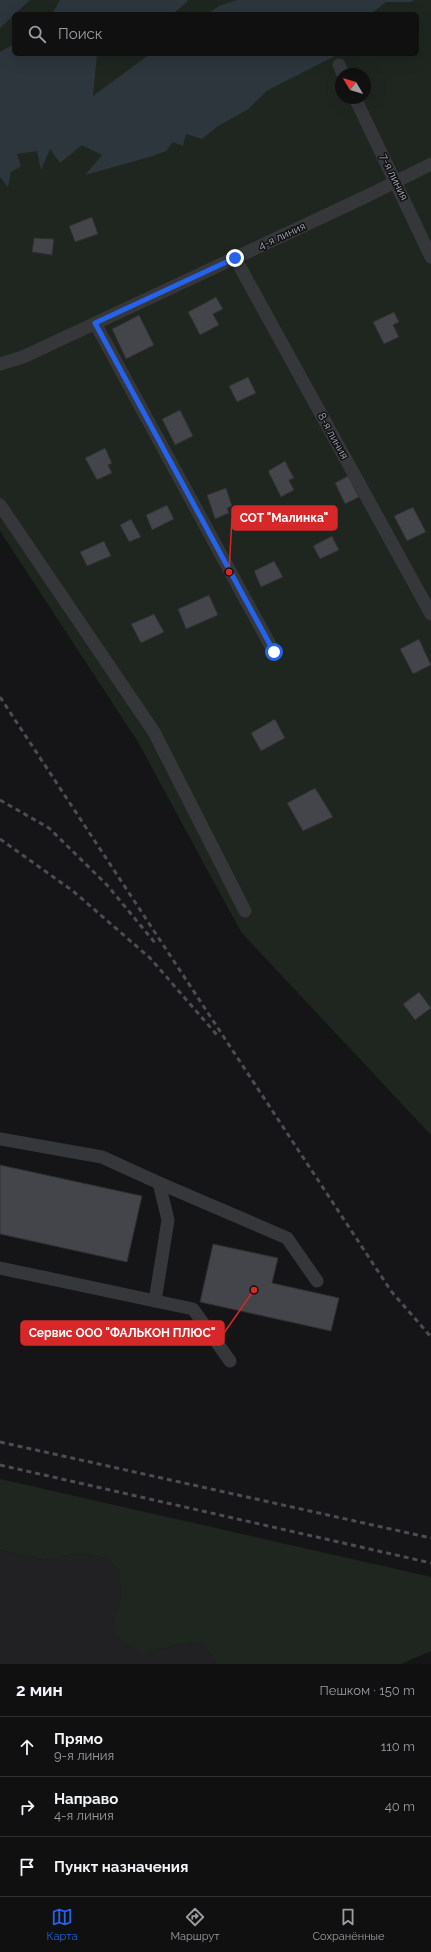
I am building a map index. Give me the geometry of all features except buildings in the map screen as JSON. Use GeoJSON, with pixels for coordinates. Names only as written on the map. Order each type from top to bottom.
{"type":"FeatureCollection","features":[{"type":"Feature","properties":{"kind":"lane","name":"7-я линия"},"geometry":{"type":"LineString","coordinates":[[358,104],[431,257]]}},
{"type":"Feature","properties":{"kind":"lane","name":"4-я линия"},"geometry":{"type":"LineString","coordinates":[[0,364],[23,357],[431,164]]}},
{"type":"Feature","properties":{"kind":"lane","name":"8-я линия"},"geometry":{"type":"LineString","coordinates":[[235,258],[431,614]]}},
{"type":"Feature","properties":{"kind":"lane"},"geometry":{"type":"LineString","coordinates":[[95,323],[274,652]]}},
{"type":"Feature","properties":{"kind":"lane"},"geometry":{"type":"LineString","coordinates":[[0,505],[154,732],[246,911]]}},
{"type":"Feature","properties":{"kind":"lane"},"geometry":{"type":"LineString","coordinates":[[0,1139],[102,1157],[158,1183],[286,1238],[317,1281]]}},
{"type":"Feature","properties":{"kind":"lane"},"geometry":{"type":"LineString","coordinates":[[155,1301],[168,1220],[158,1183]]}},
{"type":"Feature","properties":{"kind":"lane"},"geometry":{"type":"LineString","coordinates":[[0,1268],[193,1309],[230,1361]]}},
{"type":"Feature","properties":{"kind":"shaded area"},"geometry":{"type":"Polygon","coordinates":[[[0,0],[431,0],[431,1135],[241,932],[138,742],[0,531],[0,0]]]}},
{"type":"Feature","properties":{"kind":"shaded area"},"geometry":{"type":"Polygon","coordinates":[[[0,0],[30,0],[17,12],[12,12],[12,17],[0,28],[0,0]]]}},
{"type":"Feature","properties":{"kind":"shaded area"},"geometry":{"type":"Polygon","coordinates":[[[60,0],[188,1],[175,12],[53,12],[60,0]]]}},
{"type":"Feature","properties":{"kind":"shaded area"},"geometry":{"type":"Polygon","coordinates":[[[237,0],[414,0],[411,2],[386,2],[373,12],[210,12],[219,6],[237,0]]]}},
{"type":"Feature","properties":{"kind":"shaded area"},"geometry":{"type":"Polygon","coordinates":[[[12,45],[12,56],[97,56],[93,96],[147,56],[335,56],[268,90],[247,110],[218,126],[202,139],[186,134],[183,146],[173,142],[166,151],[153,156],[85,175],[102,155],[82,145],[60,163],[50,149],[41,170],[37,151],[17,154],[21,166],[11,172],[8,187],[0,177],[0,52],[12,45]]]}},
{"type":"Feature","properties":{"kind":"shaded area"},"geometry":{"type":"Polygon","coordinates":[[[0,1479],[431,1577],[431,1651],[401,1664],[216,1664],[212,1654],[200,1643],[182,1644],[145,1653],[130,1646],[117,1636],[114,1619],[120,1604],[121,1587],[118,1570],[107,1558],[78,1553],[44,1560],[0,1550],[0,1479]]]}},
{"type":"Feature","properties":{"kind":"shaded area"},"geometry":{"type":"Polygon","coordinates":[[[0,1550],[44,1560],[78,1553],[107,1558],[118,1570],[121,1587],[120,1604],[114,1619],[145,1653],[182,1644],[200,1643],[212,1654],[216,1664],[0,1664],[0,1550]]]}},
{"type":"Feature","properties":{"kind":"railway"},"geometry":{"type":"LineString","coordinates":[[0,697],[391,1291],[431,1337]]}},
{"type":"Feature","properties":{"kind":"railway"},"geometry":{"type":"LineString","coordinates":[[0,800],[49,828],[107,885],[156,944]]}},
{"type":"Feature","properties":{"kind":"railway"},"geometry":{"type":"LineString","coordinates":[[0,839],[73,891],[150,958],[217,1035]]}},
{"type":"Feature","properties":{"kind":"railway"},"geometry":{"type":"LineString","coordinates":[[0,1442],[431,1538]]}},
{"type":"Feature","properties":{"kind":"railway"},"geometry":{"type":"LineString","coordinates":[[0,1465],[431,1563]]}},
{"type":"Feature","properties":{"kind":"place","name":"СОТ \"Малинка\""},"geometry":{"type":"Point","coordinates":[229,572]}},
{"type":"Feature","properties":{"kind":"place","name":"Сервис ООО \"ФАЛЬКОН ПЛЮС\""},"geometry":{"type":"Point","coordinates":[254,1290]}},
{"type":"Feature","properties":{"kind":"route"},"geometry":{"type":"LineString","coordinates":[[235,258],[95,323],[274,652]]}}]}
